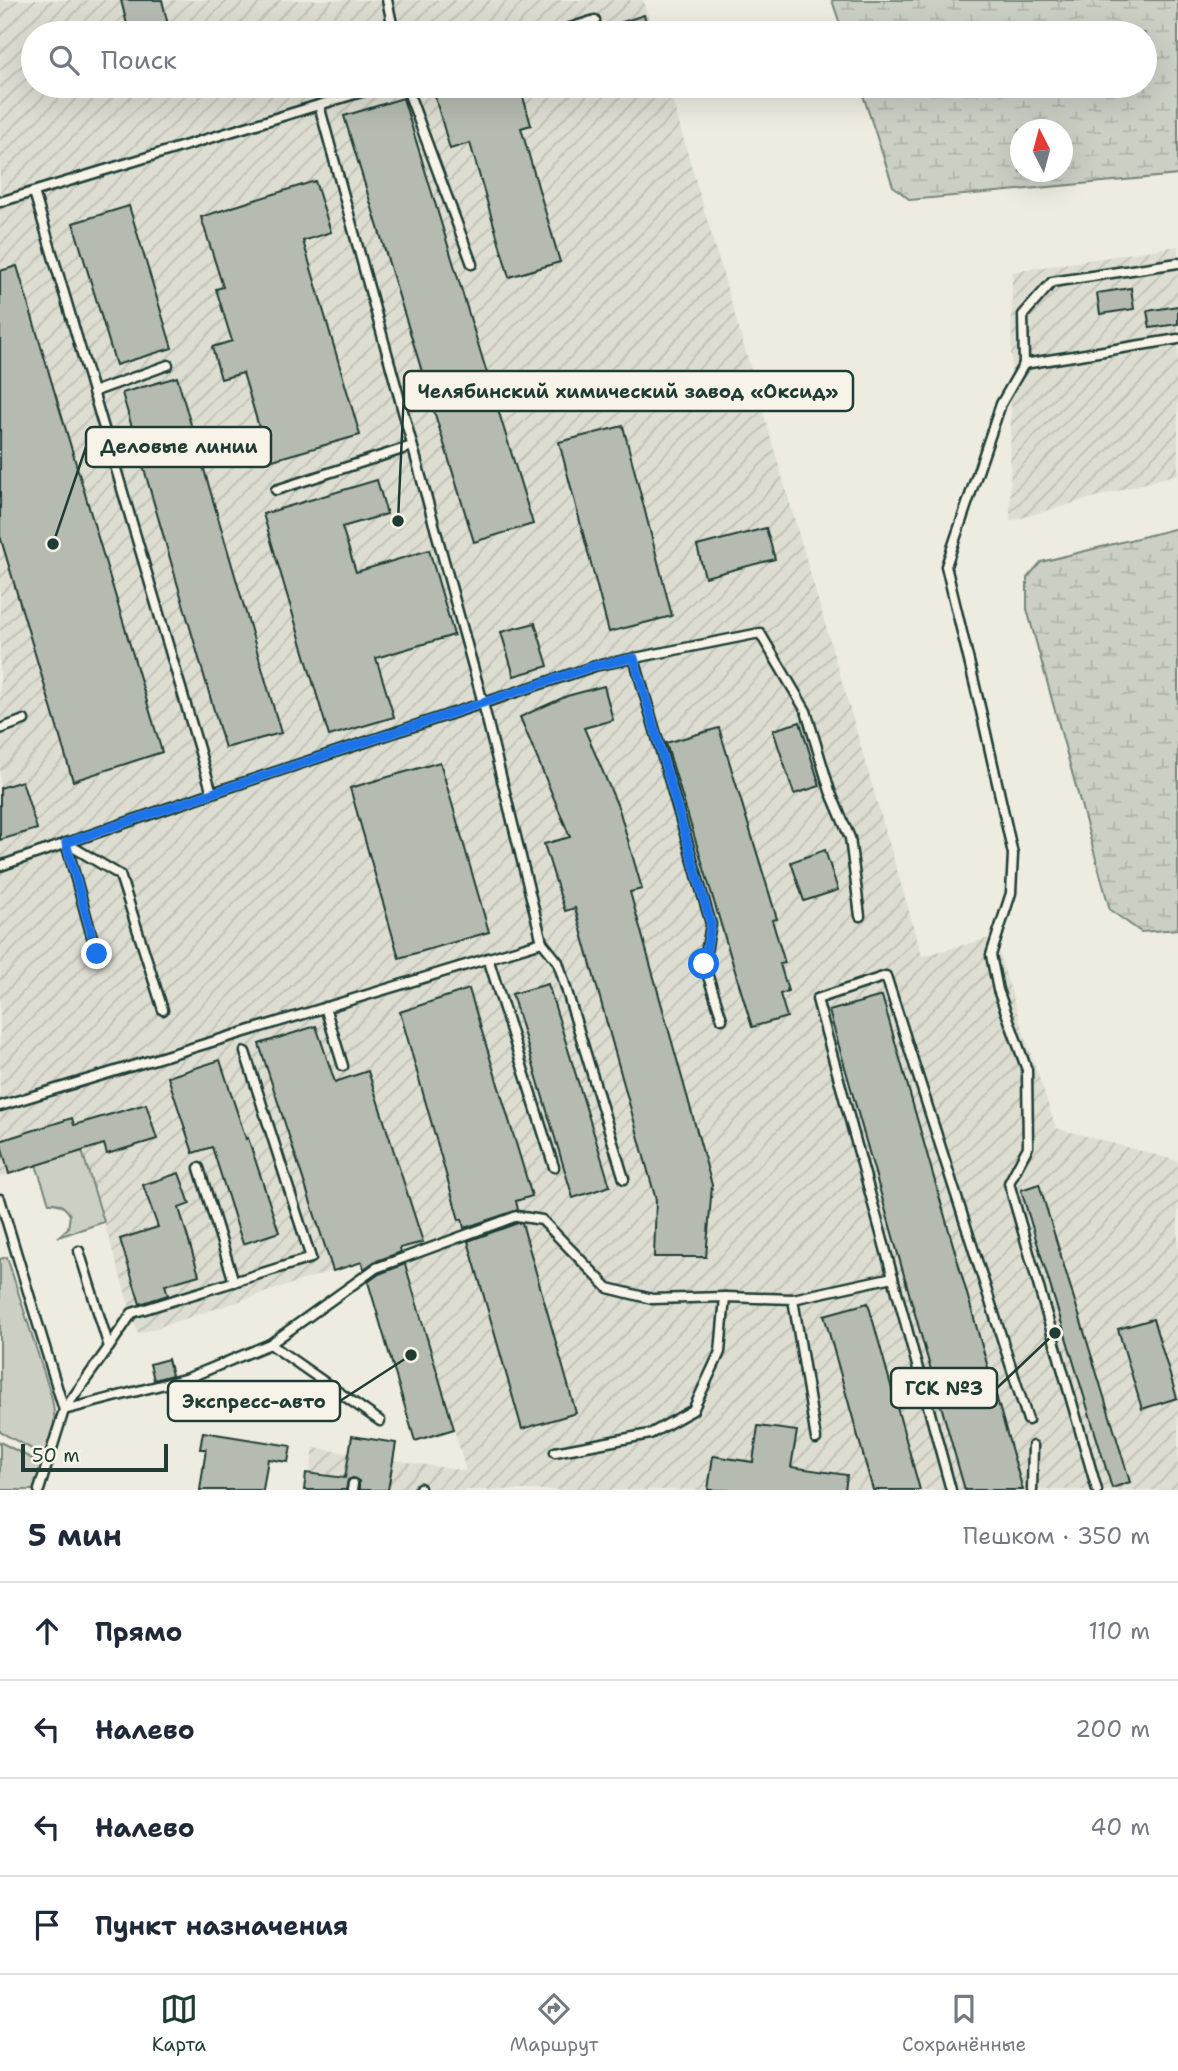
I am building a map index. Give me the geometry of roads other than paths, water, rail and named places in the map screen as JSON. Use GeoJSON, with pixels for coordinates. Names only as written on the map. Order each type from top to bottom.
{"type":"FeatureCollection","features":[{"type":"Feature","properties":{"kind":"lane"},"geometry":{"type":"LineString","coordinates":[[387,0],[391,21]]}},
{"type":"Feature","properties":{"kind":"lane"},"geometry":{"type":"LineString","coordinates":[[0,202],[342,98]]}},
{"type":"Feature","properties":{"kind":"lane"},"geometry":{"type":"LineString","coordinates":[[410,98],[472,264]]}},
{"type":"Feature","properties":{"kind":"lane"},"geometry":{"type":"LineString","coordinates":[[319,105],[483,703],[542,942],[558,962],[624,1179]]}},
{"type":"Feature","properties":{"kind":"lane"},"geometry":{"type":"LineString","coordinates":[[34,192],[212,793]]}},
{"type":"Feature","properties":{"kind":"lane"},"geometry":{"type":"LineString","coordinates":[[1097,1490],[1009,1182],[1028,1147],[1027,1070],[998,990],[991,955],[1011,892],[1013,854],[946,566],[1001,404],[1024,364],[1023,315],[1052,282],[1178,263]]}},
{"type":"Feature","properties":{"kind":"lane"},"geometry":{"type":"LineString","coordinates":[[1024,364],[1178,339]]}},
{"type":"Feature","properties":{"kind":"lane"},"geometry":{"type":"LineString","coordinates":[[93,392],[168,365]]}},
{"type":"Feature","properties":{"kind":"lane"},"geometry":{"type":"LineString","coordinates":[[276,490],[412,446]]}},
{"type":"Feature","properties":{"kind":"lane"},"geometry":{"type":"LineString","coordinates":[[0,866],[594,666],[760,633],[806,711],[830,791],[850,838],[860,916]]}},
{"type":"Feature","properties":{"kind":"lane"},"geometry":{"type":"LineString","coordinates":[[634,658],[711,924],[704,964],[722,1019]]}},
{"type":"Feature","properties":{"kind":"lane"},"geometry":{"type":"LineString","coordinates":[[0,729],[24,720]]}},
{"type":"Feature","properties":{"kind":"lane"},"geometry":{"type":"LineString","coordinates":[[66,843],[97,954]]}},
{"type":"Feature","properties":{"kind":"lane"},"geometry":{"type":"LineString","coordinates":[[66,843],[120,875],[163,1010]]}},
{"type":"Feature","properties":{"kind":"lane"},"geometry":{"type":"LineString","coordinates":[[0,1106],[542,942]]}},
{"type":"Feature","properties":{"kind":"lane"},"geometry":{"type":"LineString","coordinates":[[488,958],[554,1167]]}},
{"type":"Feature","properties":{"kind":"lane"},"geometry":{"type":"LineString","coordinates":[[951,1490],[817,999],[887,976],[1028,1420]]}},
{"type":"Feature","properties":{"kind":"lane"},"geometry":{"type":"LineString","coordinates":[[325,1007],[343,1066]]}},
{"type":"Feature","properties":{"kind":"lane"},"geometry":{"type":"LineString","coordinates":[[39,1490],[64,1410],[132,1313],[311,1258],[245,1052]]}},
{"type":"Feature","properties":{"kind":"lane"},"geometry":{"type":"LineString","coordinates":[[200,1168],[234,1282]]}},
{"type":"Feature","properties":{"kind":"lane"},"geometry":{"type":"LineString","coordinates":[[0,1199],[64,1410]]}},
{"type":"Feature","properties":{"kind":"lane"},"geometry":{"type":"LineString","coordinates":[[64,1410],[188,1378],[270,1345],[376,1268],[517,1216],[542,1220],[608,1288],[652,1299],[793,1299],[893,1277]]}},
{"type":"Feature","properties":{"kind":"lane"},"geometry":{"type":"LineString","coordinates":[[79,1251],[108,1347]]}},
{"type":"Feature","properties":{"kind":"lane"},"geometry":{"type":"LineString","coordinates":[[555,1452],[650,1434],[693,1410],[720,1352],[725,1297]]}},
{"type":"Feature","properties":{"kind":"lane"},"geometry":{"type":"LineString","coordinates":[[793,1299],[816,1439]]}},
{"type":"Feature","properties":{"kind":"lane"},"geometry":{"type":"LineString","coordinates":[[270,1345],[380,1421]]}},
{"type":"Feature","properties":{"kind":"lane"},"geometry":{"type":"LineString","coordinates":[[1032,1490],[1033,1446]]}},
{"type":"Feature","properties":{"kind":"place","name":"Челябинский химический завод «Оксид»"},"geometry":{"type":"Point","coordinates":[398,521]}},
{"type":"Feature","properties":{"kind":"place","name":"Деловые линии"},"geometry":{"type":"Point","coordinates":[53,544]}},
{"type":"Feature","properties":{"kind":"place","name":"ГСК №3"},"geometry":{"type":"Point","coordinates":[1055,1333]}},
{"type":"Feature","properties":{"kind":"place","name":"Экспресс-авто"},"geometry":{"type":"Point","coordinates":[411,1355]}}]}
